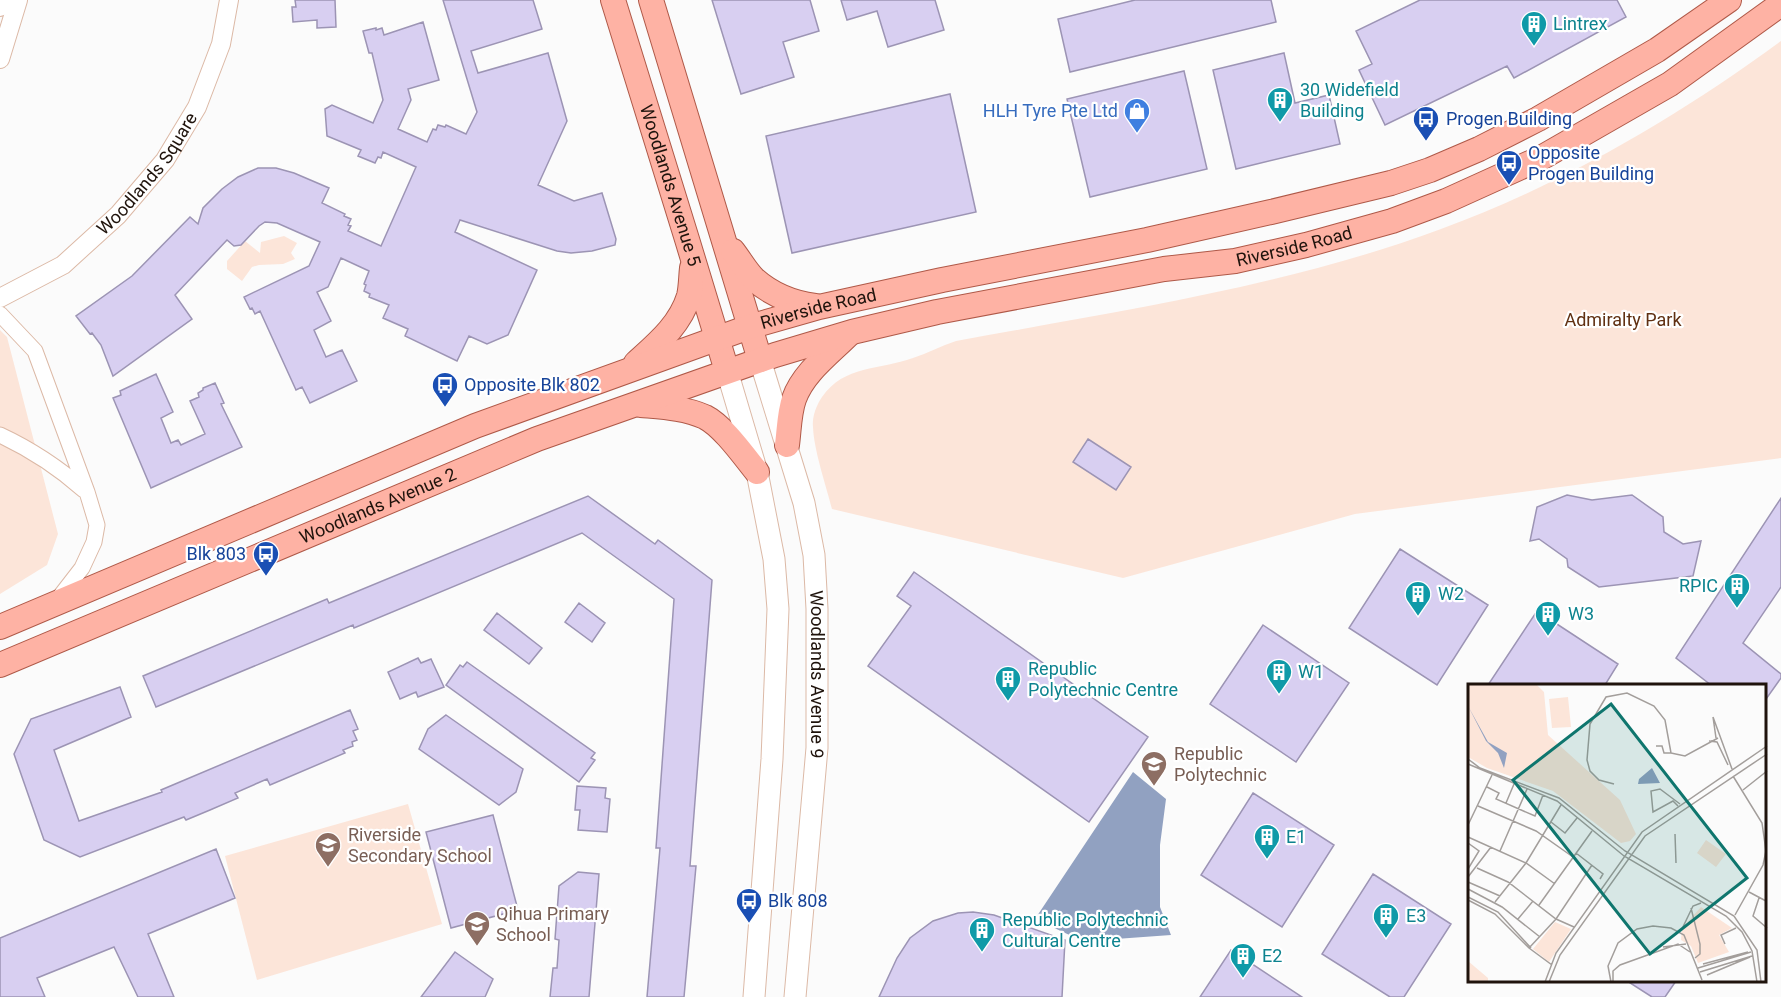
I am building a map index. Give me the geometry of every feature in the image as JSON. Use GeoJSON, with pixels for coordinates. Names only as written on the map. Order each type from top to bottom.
{"type":"FeatureCollection","features":[{"type":"Feature","properties":{"kind":"main road","name":"Woodlands Avenue 5"},"geometry":{"type":"LineString","coordinates":[[613,0],[727,371]]}},
{"type":"Feature","properties":{"kind":"main road","name":"Woodlands Avenue 5"},"geometry":{"type":"LineString","coordinates":[[651,0],[760,360]]}},
{"type":"Feature","properties":{"kind":"main road","name":"Riverside Road"},"geometry":{"type":"LineString","coordinates":[[749,327],[819,307],[942,280],[1147,240],[1391,183],[1430,170],[1479,149],[1538,119],[1657,50],[1730,0]]}},
{"type":"Feature","properties":{"kind":"main road","name":"Riverside Road"},"geometry":{"type":"LineString","coordinates":[[760,360],[852,332],[938,312],[1164,269],[1235,261],[1306,245],[1392,221],[1446,201],[1530,163],[1579,137],[1670,84],[1781,4]]}},
{"type":"Feature","properties":{"kind":"main road"},"geometry":{"type":"LineString","coordinates":[[720,232],[752,278],[793,303],[819,307]]}},
{"type":"Feature","properties":{"kind":"main road"},"geometry":{"type":"LineString","coordinates":[[628,371],[665,336],[679,319],[689,295],[693,256]]}},
{"type":"Feature","properties":{"kind":"main road","name":"Woodlands Avenue 2"},"geometry":{"type":"LineString","coordinates":[[0,627],[475,426],[749,327]]}},
{"type":"Feature","properties":{"kind":"main road"},"geometry":{"type":"LineString","coordinates":[[787,445],[793,401],[798,389],[810,372],[852,332]]}},
{"type":"Feature","properties":{"kind":"main road","name":"Woodlands Avenue 2"},"geometry":{"type":"LineString","coordinates":[[0,665],[537,439],[760,360]]}},
{"type":"Feature","properties":{"kind":"main road","name":"Woodlands Avenue 9"},"geometry":{"type":"LineString","coordinates":[[760,360],[804,503],[814,555],[818,619],[817,748],[795,997]]}},
{"type":"Feature","properties":{"kind":"main road"},"geometry":{"type":"LineString","coordinates":[[727,371],[757,472],[774,559],[778,609],[772,759],[754,997]]}},
{"type":"Feature","properties":{"kind":"main road"},"geometry":{"type":"LineString","coordinates":[[632,405],[681,409],[707,418],[727,436],[757,472]]}},
{"type":"Feature","properties":{"kind":"street"},"geometry":{"type":"LineString","coordinates":[[0,7],[2,0]]}},
{"type":"Feature","properties":{"kind":"street"},"geometry":{"type":"LineString","coordinates":[[0,59],[18,0]]}},
{"type":"Feature","properties":{"kind":"street","name":"Woodlands Square"},"geometry":{"type":"LineString","coordinates":[[0,298],[63,265],[118,216],[165,160],[197,107],[221,44],[229,0]]}},
{"type":"Feature","properties":{"kind":"street"},"geometry":{"type":"LineString","coordinates":[[0,314],[35,351],[97,525],[94,542],[82,568],[53,605]]}},
{"type":"Feature","properties":{"kind":"street"},"geometry":{"type":"LineString","coordinates":[[0,435],[19,444],[67,475],[87,492]]}},
{"type":"Feature","properties":{"kind":"green space","name":"Admiralty Park"},"geometry":{"type":"Polygon","coordinates":[[[1781,41],[1781,458],[1355,514],[1123,578],[832,509],[818,457],[813,423],[822,397],[841,379],[863,370],[901,362],[956,341],[1140,308],[1262,282],[1322,267],[1441,229],[1531,191],[1617,147],[1701,97],[1781,41]]]}},
{"type":"Feature","properties":{"kind":"green space"},"geometry":{"type":"Polygon","coordinates":[[[284,236],[297,243],[291,253],[295,259],[283,264],[252,267],[242,281],[227,269],[227,261],[245,241],[260,253],[261,242],[284,236]]]}},
{"type":"Feature","properties":{"kind":"green space"},"geometry":{"type":"Polygon","coordinates":[[[0,330],[7,337],[58,534],[47,565],[0,594],[0,330]]]}},
{"type":"Feature","properties":{"kind":"green space"},"geometry":{"type":"Polygon","coordinates":[[[408,804],[442,924],[257,980],[225,856],[408,804]]]}},
{"type":"Feature","properties":{"kind":"water"},"geometry":{"type":"Polygon","coordinates":[[[1133,772],[1166,799],[1160,845],[1160,907],[1171,935],[1088,941],[1078,939],[1035,919],[1133,772]]]}},
{"type":"Feature","properties":{"kind":"building"},"geometry":{"type":"Polygon","coordinates":[[[295,0],[335,0],[336,27],[317,28],[317,20],[293,22],[292,7],[296,7],[295,0]]]}},
{"type":"Feature","properties":{"kind":"building"},"geometry":{"type":"Polygon","coordinates":[[[443,0],[533,0],[542,29],[471,51],[478,73],[548,53],[567,121],[538,185],[574,201],[602,193],[616,239],[615,245],[592,251],[571,253],[557,251],[460,220],[455,232],[537,270],[508,335],[487,344],[469,336],[457,361],[405,336],[408,329],[383,318],[389,305],[369,297],[370,294],[364,291],[369,271],[341,258],[328,287],[317,292],[331,321],[314,330],[326,357],[342,350],[357,381],[310,403],[302,387],[296,390],[260,311],[255,314],[244,297],[309,266],[320,242],[277,223],[265,222],[241,245],[234,246],[227,240],[175,295],[192,319],[113,376],[101,345],[76,316],[132,276],[190,217],[198,224],[203,208],[238,177],[258,168],[276,168],[329,188],[322,203],[351,219],[348,231],[381,246],[416,167],[383,152],[381,158],[378,157],[375,163],[358,156],[361,150],[327,136],[325,109],[332,105],[373,123],[383,100],[372,53],[369,53],[363,31],[382,28],[384,35],[423,22],[439,80],[408,89],[411,100],[398,129],[427,142],[433,129],[436,130],[438,125],[445,127],[446,125],[466,134],[477,112],[443,0]]]}},
{"type":"Feature","properties":{"kind":"building"},"geometry":{"type":"Polygon","coordinates":[[[712,0],[810,0],[819,31],[783,42],[794,77],[741,94],[712,0]]]}},
{"type":"Feature","properties":{"kind":"building"},"geometry":{"type":"Polygon","coordinates":[[[841,0],[935,0],[944,30],[888,47],[877,11],[847,20],[841,0]]]}},
{"type":"Feature","properties":{"kind":"building"},"geometry":{"type":"Polygon","coordinates":[[[1135,0],[1271,0],[1276,22],[1070,72],[1058,19],[1135,0]]]}},
{"type":"Feature","properties":{"kind":"building"},"geometry":{"type":"Polygon","coordinates":[[[1420,0],[1617,0],[1626,17],[1514,78],[1507,66],[1385,125],[1359,70],[1372,64],[1356,31],[1420,0]]]}},
{"type":"Feature","properties":{"kind":"building","name":"30 Widefield Building"},"geometry":{"type":"Polygon","coordinates":[[[1284,53],[1295,103],[1329,95],[1340,144],[1236,169],[1213,70],[1284,53]]]}},
{"type":"Feature","properties":{"kind":"building","name":"HLH Tyre Pte Ltd"},"geometry":{"type":"Polygon","coordinates":[[[1184,71],[1207,169],[1090,197],[1067,99],[1184,71]]]}},
{"type":"Feature","properties":{"kind":"building"},"geometry":{"type":"Polygon","coordinates":[[[950,94],[976,212],[792,253],[766,136],[950,94]]]}},
{"type":"Feature","properties":{"kind":"building"},"geometry":{"type":"Polygon","coordinates":[[[156,374],[173,412],[161,418],[171,443],[178,440],[181,445],[205,434],[190,401],[199,397],[198,393],[203,388],[215,383],[224,403],[221,404],[242,447],[151,488],[113,398],[121,395],[120,391],[156,374]]]}},
{"type":"Feature","properties":{"kind":"building"},"geometry":{"type":"Polygon","coordinates":[[[1088,439],[1131,467],[1116,490],[1073,462],[1088,439]]]}},
{"type":"Feature","properties":{"kind":"building"},"geometry":{"type":"Polygon","coordinates":[[[1567,495],[1592,500],[1632,495],[1663,517],[1664,532],[1683,544],[1701,541],[1693,576],[1599,587],[1568,567],[1567,559],[1539,539],[1530,541],[1537,507],[1567,495]]]}},
{"type":"Feature","properties":{"kind":"building"},"geometry":{"type":"Polygon","coordinates":[[[588,496],[655,544],[658,540],[712,580],[690,866],[696,866],[684,997],[647,997],[660,848],[656,848],[674,599],[582,533],[156,707],[143,676],[327,599],[329,603],[588,496]]]}},
{"type":"Feature","properties":{"kind":"building","name":"RPIC"},"geometry":{"type":"Polygon","coordinates":[[[1781,498],[1781,587],[1743,643],[1781,674],[1781,678],[1766,699],[1766,684],[1710,684],[1676,658],[1781,498]]]}},
{"type":"Feature","properties":{"kind":"building","name":"W2"},"geometry":{"type":"Polygon","coordinates":[[[1400,549],[1488,605],[1437,685],[1349,628],[1400,549]]]}},
{"type":"Feature","properties":{"kind":"building","name":"Republic Polytechnic Centre"},"geometry":{"type":"Polygon","coordinates":[[[914,572],[1148,737],[1089,822],[868,666],[911,606],[897,596],[914,572]]]}},
{"type":"Feature","properties":{"kind":"building"},"geometry":{"type":"Polygon","coordinates":[[[579,603],[605,623],[592,642],[565,622],[579,603]]]}},
{"type":"Feature","properties":{"kind":"building","name":"W3"},"geometry":{"type":"Polygon","coordinates":[[[1537,611],[1618,664],[1606,684],[1489,684],[1537,611]]]}},
{"type":"Feature","properties":{"kind":"building"},"geometry":{"type":"Polygon","coordinates":[[[497,613],[542,648],[529,664],[484,630],[497,613]]]}},
{"type":"Feature","properties":{"kind":"building","name":"W1"},"geometry":{"type":"Polygon","coordinates":[[[1263,625],[1349,683],[1296,762],[1210,704],[1263,625]]]}},
{"type":"Feature","properties":{"kind":"building"},"geometry":{"type":"Polygon","coordinates":[[[418,658],[421,663],[431,659],[444,687],[418,697],[416,692],[400,699],[388,672],[418,658]]]}},
{"type":"Feature","properties":{"kind":"building"},"geometry":{"type":"Polygon","coordinates":[[[467,662],[595,753],[591,758],[595,760],[579,782],[446,685],[460,665],[463,667],[467,662]]]}},
{"type":"Feature","properties":{"kind":"building"},"geometry":{"type":"Polygon","coordinates":[[[120,687],[131,717],[54,750],[79,821],[162,792],[161,790],[350,710],[358,729],[353,731],[357,740],[352,742],[353,746],[343,750],[345,753],[270,785],[267,779],[235,793],[238,798],[210,810],[186,820],[184,817],[80,857],[44,840],[14,754],[31,719],[120,687]]]}},
{"type":"Feature","properties":{"kind":"building"},"geometry":{"type":"Polygon","coordinates":[[[446,715],[523,769],[516,792],[499,805],[419,749],[428,729],[446,715]]]}},
{"type":"Feature","properties":{"kind":"building"},"geometry":{"type":"Polygon","coordinates":[[[577,786],[606,788],[605,798],[610,799],[607,832],[578,830],[580,810],[575,810],[577,786]]]}},
{"type":"Feature","properties":{"kind":"building","name":"E1"},"geometry":{"type":"Polygon","coordinates":[[[1253,793],[1334,845],[1282,927],[1201,875],[1253,793]]]}},
{"type":"Feature","properties":{"kind":"building"},"geometry":{"type":"Polygon","coordinates":[[[493,815],[518,910],[451,928],[426,832],[493,815]]]}},
{"type":"Feature","properties":{"kind":"building"},"geometry":{"type":"Polygon","coordinates":[[[216,849],[235,898],[148,934],[174,997],[138,997],[114,947],[37,978],[45,997],[0,997],[0,938],[216,849]]]}},
{"type":"Feature","properties":{"kind":"building"},"geometry":{"type":"Polygon","coordinates":[[[578,872],[599,874],[589,997],[550,997],[553,968],[557,968],[559,940],[555,939],[559,886],[578,872]]]}},
{"type":"Feature","properties":{"kind":"building","name":"E3"},"geometry":{"type":"Polygon","coordinates":[[[1373,874],[1451,924],[1404,997],[1390,997],[1322,954],[1373,874]]]}},
{"type":"Feature","properties":{"kind":"building","name":"Republic Polytechnic Cultural Centre"},"geometry":{"type":"Polygon","coordinates":[[[973,912],[994,915],[1065,940],[1062,997],[879,997],[897,958],[910,938],[933,921],[958,913],[973,912]]]}},
{"type":"Feature","properties":{"kind":"building","name":"E2"},"geometry":{"type":"Polygon","coordinates":[[[1231,950],[1302,997],[1200,997],[1231,950]]]}},
{"type":"Feature","properties":{"kind":"building"},"geometry":{"type":"Polygon","coordinates":[[[455,952],[493,979],[485,997],[421,997],[455,952]]]}},
{"type":"Feature","properties":{"kind":"building"},"geometry":{"type":"Polygon","coordinates":[[[1629,982],[1675,982],[1665,997],[1652,997],[1629,982]]]}},
{"type":"Feature","properties":{"kind":"place","name":"Lintrex"},"geometry":{"type":"Point","coordinates":[1534,47]}},
{"type":"Feature","properties":{"kind":"place","name":"30 Widefield Building"},"geometry":{"type":"Point","coordinates":[1280,123]}},
{"type":"Feature","properties":{"kind":"place","name":"HLH Tyre Pte Ltd"},"geometry":{"type":"Point","coordinates":[1137,134]}},
{"type":"Feature","properties":{"kind":"place","name":"Progen Building"},"geometry":{"type":"Point","coordinates":[1426,142]}},
{"type":"Feature","properties":{"kind":"place","name":"Opposite Progen Building"},"geometry":{"type":"Point","coordinates":[1509,186]}},
{"type":"Feature","properties":{"kind":"place","name":"Opposite Blk 802"},"geometry":{"type":"Point","coordinates":[445,408]}},
{"type":"Feature","properties":{"kind":"place","name":"Blk 803"},"geometry":{"type":"Point","coordinates":[266,577]}},
{"type":"Feature","properties":{"kind":"place","name":"RPIC"},"geometry":{"type":"Point","coordinates":[1737,609]}},
{"type":"Feature","properties":{"kind":"place","name":"W2"},"geometry":{"type":"Point","coordinates":[1418,617]}},
{"type":"Feature","properties":{"kind":"place","name":"W3"},"geometry":{"type":"Point","coordinates":[1548,637]}},
{"type":"Feature","properties":{"kind":"place","name":"W1"},"geometry":{"type":"Point","coordinates":[1279,695]}},
{"type":"Feature","properties":{"kind":"place","name":"Republic Polytechnic Centre"},"geometry":{"type":"Point","coordinates":[1008,702]}},
{"type":"Feature","properties":{"kind":"place","name":"Republic Polytechnic"},"geometry":{"type":"Point","coordinates":[1154,787]}},
{"type":"Feature","properties":{"kind":"place","name":"E1"},"geometry":{"type":"Point","coordinates":[1267,860]}},
{"type":"Feature","properties":{"kind":"place","name":"Riverside Secondary School"},"geometry":{"type":"Point","coordinates":[328,868]}},
{"type":"Feature","properties":{"kind":"place","name":"Blk 808"},"geometry":{"type":"Point","coordinates":[749,924]}},
{"type":"Feature","properties":{"kind":"place","name":"E3"},"geometry":{"type":"Point","coordinates":[1386,939]}},
{"type":"Feature","properties":{"kind":"place","name":"Qihua Primary School"},"geometry":{"type":"Point","coordinates":[477,947]}},
{"type":"Feature","properties":{"kind":"place","name":"Republic Polytechnic Cultural Centre"},"geometry":{"type":"Point","coordinates":[982,953]}},
{"type":"Feature","properties":{"kind":"place","name":"E2"},"geometry":{"type":"Point","coordinates":[1243,979]}}]}
